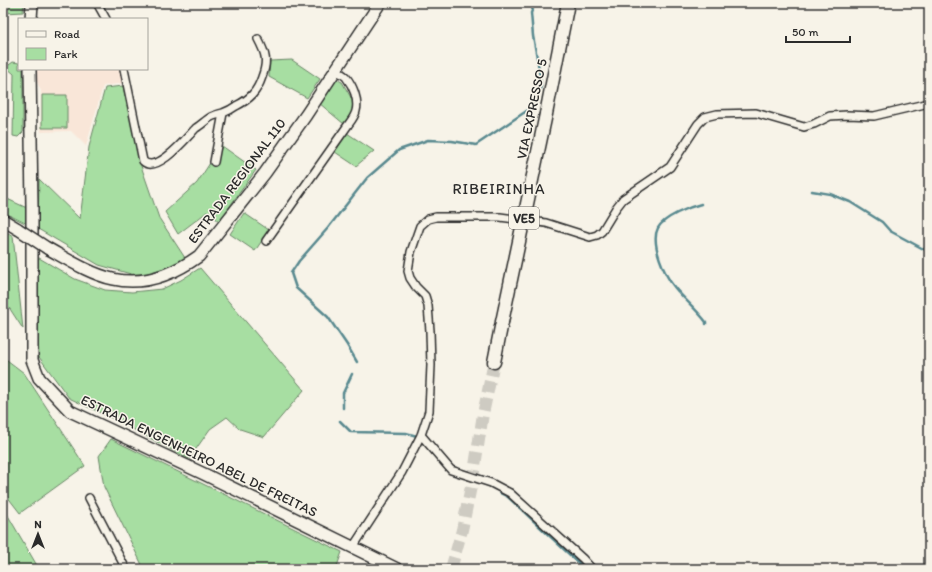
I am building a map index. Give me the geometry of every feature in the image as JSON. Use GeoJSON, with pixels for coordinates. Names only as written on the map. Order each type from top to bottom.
{"type":"FeatureCollection","features":[{"type":"Feature","properties":{"kind":"main road"},"geometry":{"type":"LineString","coordinates":[[31,18],[32,3]]}},
{"type":"Feature","properties":{"kind":"main road","name":"ESTRADA REGIONAL 110"},"geometry":{"type":"LineString","coordinates":[[3,220],[47,248],[76,264],[113,279],[144,281],[162,276],[189,264],[199,256],[265,174],[380,3]]}},
{"type":"Feature","properties":{"kind":"main road","name":"VIA EXPRESSO 5"},"geometry":{"type":"LineString","coordinates":[[494,362],[568,3]]}},
{"type":"Feature","properties":{"kind":"main road","name":"ESTRADA ENGENHEIRO ABEL DE FREITAS"},"geometry":{"type":"LineString","coordinates":[[30,70],[32,360],[39,378],[70,411],[204,474],[397,569]]}},
{"type":"Feature","properties":{"kind":"street"},"geometry":{"type":"LineString","coordinates":[[97,3],[105,18]]}},
{"type":"Feature","properties":{"kind":"street"},"geometry":{"type":"LineString","coordinates":[[124,70],[143,161],[148,164],[154,164],[170,154],[196,129],[211,118],[243,103],[251,97],[259,84],[265,68],[265,56],[258,39]]}},
{"type":"Feature","properties":{"kind":"street"},"geometry":{"type":"LineString","coordinates":[[266,241],[356,112],[356,96],[351,86],[345,76],[335,70]]}},
{"type":"Feature","properties":{"kind":"street"},"geometry":{"type":"LineString","coordinates":[[353,547],[402,472],[421,436],[429,411],[431,365],[428,306],[425,296],[413,283],[408,271],[411,252],[420,226],[428,219],[436,216],[500,217],[546,223],[590,237],[597,235],[602,231],[623,199],[670,167],[698,124],[705,117],[717,114],[756,113],[804,127],[830,116],[874,116],[929,103]]}},
{"type":"Feature","properties":{"kind":"street"},"geometry":{"type":"LineString","coordinates":[[214,162],[223,113]]}},
{"type":"Feature","properties":{"kind":"street"},"geometry":{"type":"LineString","coordinates":[[421,436],[451,470],[491,484],[510,493],[583,559],[592,569]]}},
{"type":"Feature","properties":{"kind":"street"},"geometry":{"type":"LineString","coordinates":[[88,498],[126,569]]}},
{"type":"Feature","properties":{"kind":"shaded area"},"geometry":{"type":"Polygon","coordinates":[[[36,70],[120,70],[124,83],[103,86],[86,146],[71,131],[41,132],[41,91],[36,79],[36,70]]]}},
{"type":"Feature","properties":{"kind":"green space"},"geometry":{"type":"Polygon","coordinates":[[[3,3],[24,3],[23,12],[5,13],[6,7],[3,7],[3,3]]]}},
{"type":"Feature","properties":{"kind":"green space"},"geometry":{"type":"Polygon","coordinates":[[[292,60],[320,79],[307,98],[269,77],[270,61],[292,60]]]}},
{"type":"Feature","properties":{"kind":"green space"},"geometry":{"type":"Polygon","coordinates":[[[13,62],[18,63],[18,70],[23,70],[23,132],[18,137],[13,136],[14,74],[6,67],[13,62]]]}},
{"type":"Feature","properties":{"kind":"green space"},"geometry":{"type":"Polygon","coordinates":[[[335,80],[342,82],[353,101],[354,106],[344,124],[319,103],[335,80]]]}},
{"type":"Feature","properties":{"kind":"green space"},"geometry":{"type":"Polygon","coordinates":[[[123,86],[140,163],[159,218],[187,261],[138,276],[99,265],[38,229],[39,179],[80,219],[89,147],[105,88],[123,86]]]}},
{"type":"Feature","properties":{"kind":"green space"},"geometry":{"type":"Polygon","coordinates":[[[42,95],[67,95],[67,128],[42,128],[42,95]]]}},
{"type":"Feature","properties":{"kind":"green space"},"geometry":{"type":"Polygon","coordinates":[[[347,133],[374,151],[356,166],[335,152],[347,133]]]}},
{"type":"Feature","properties":{"kind":"green space"},"geometry":{"type":"Polygon","coordinates":[[[222,146],[256,170],[219,221],[207,212],[178,234],[165,212],[197,183],[210,163],[215,164],[222,146]]]}},
{"type":"Feature","properties":{"kind":"green space"},"geometry":{"type":"Polygon","coordinates":[[[3,197],[29,209],[29,225],[3,212],[3,197]]]}},
{"type":"Feature","properties":{"kind":"green space"},"geometry":{"type":"Polygon","coordinates":[[[244,213],[269,230],[255,251],[230,234],[244,213]]]}},
{"type":"Feature","properties":{"kind":"green space"},"geometry":{"type":"Polygon","coordinates":[[[3,230],[13,236],[23,329],[10,309],[3,302],[3,230]]]}},
{"type":"Feature","properties":{"kind":"green space"},"geometry":{"type":"Polygon","coordinates":[[[34,255],[75,279],[105,290],[132,292],[162,289],[181,280],[200,268],[304,390],[264,437],[240,429],[227,417],[210,429],[189,459],[116,420],[69,398],[39,357],[34,255]]]}},
{"type":"Feature","properties":{"kind":"green space"},"geometry":{"type":"Polygon","coordinates":[[[3,357],[24,373],[85,466],[20,513],[3,491],[3,357]]]}},
{"type":"Feature","properties":{"kind":"green space"},"geometry":{"type":"Polygon","coordinates":[[[111,439],[342,552],[336,569],[144,569],[104,487],[99,456],[111,439]]]}},
{"type":"Feature","properties":{"kind":"green space"},"geometry":{"type":"Polygon","coordinates":[[[3,507],[39,569],[3,569],[3,507]]]}},
{"type":"Feature","properties":{"kind":"waterway"},"geometry":{"type":"LineString","coordinates":[[357,362],[328,317],[296,288],[291,273],[299,261],[328,228],[367,178],[399,150],[428,140],[452,141],[476,145],[534,106],[541,86],[531,13],[535,3]]}},
{"type":"Feature","properties":{"kind":"waterway"},"geometry":{"type":"LineString","coordinates":[[812,191],[830,194],[850,202],[882,222],[890,231],[929,252]]}},
{"type":"Feature","properties":{"kind":"waterway"},"geometry":{"type":"LineString","coordinates":[[701,204],[690,207],[671,216],[661,224],[656,234],[656,242],[663,268],[671,283],[706,322],[706,324]]}},
{"type":"Feature","properties":{"kind":"waterway"},"geometry":{"type":"LineString","coordinates":[[343,408],[343,393],[352,374]]}},
{"type":"Feature","properties":{"kind":"waterway"},"geometry":{"type":"LineString","coordinates":[[340,421],[351,432],[406,433],[417,436]]}},
{"type":"Feature","properties":{"kind":"waterway"},"geometry":{"type":"LineString","coordinates":[[500,493],[508,497],[585,569]]}},
{"type":"Feature","properties":{"kind":"tunnel"},"geometry":{"type":"LineString","coordinates":[[451,569],[462,530],[494,362]]}},
{"type":"Feature","properties":{"kind":"district","name":"RIBEIRINHA"},"geometry":{"type":"Point","coordinates":[499,189]}}]}
